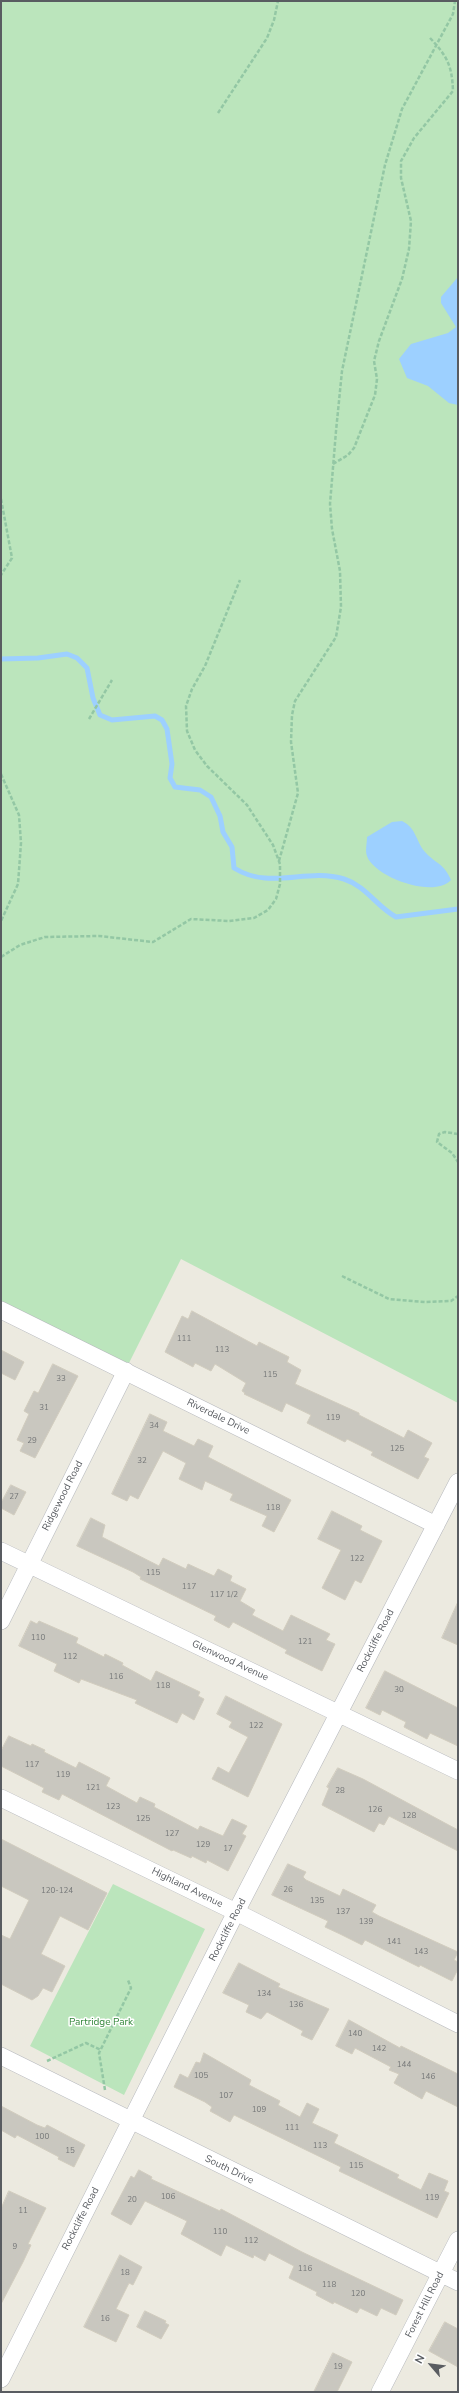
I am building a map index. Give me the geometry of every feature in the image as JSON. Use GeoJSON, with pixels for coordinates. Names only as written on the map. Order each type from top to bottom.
{"type":"FeatureCollection","features":[{"type":"Feature","properties":{"kind":"street","name":"Riverdale Drive"},"geometry":{"type":"LineString","coordinates":[[1,1310],[436,1525]]}},
{"type":"Feature","properties":{"kind":"street","name":"Ridgewood Road"},"geometry":{"type":"LineString","coordinates":[[1,1621],[126,1371]]}},
{"type":"Feature","properties":{"kind":"street","name":"Rockcliffe Road"},"geometry":{"type":"LineString","coordinates":[[1,2379],[236,1912],[458,1482]]}},
{"type":"Feature","properties":{"kind":"street","name":"Glenwood Avenue"},"geometry":{"type":"LineString","coordinates":[[1,1552],[458,1771]]}},
{"type":"Feature","properties":{"kind":"street","name":"Highland Avenue"},"geometry":{"type":"LineString","coordinates":[[1,1798],[236,1912],[458,2024]]}},
{"type":"Feature","properties":{"kind":"street","name":"South Drive"},"geometry":{"type":"LineString","coordinates":[[1,2056],[458,2282]]}},
{"type":"Feature","properties":{"kind":"street","name":"Forest Hill Road"},"geometry":{"type":"LineString","coordinates":[[380,2392],[458,2240]]}},
{"type":"Feature","properties":{"kind":"path"},"geometry":{"type":"LineString","coordinates":[[218,113],[267,38],[274,20],[278,1]]}},
{"type":"Feature","properties":{"kind":"path"},"geometry":{"type":"LineString","coordinates":[[1,957],[20,945],[45,937],[99,936],[153,942],[190,919],[229,921],[254,918],[268,910],[276,899],[280,884],[280,862],[298,793],[291,742],[292,715],[295,701],[336,637],[341,607],[340,571],[332,529],[330,504],[332,464],[342,371],[390,142],[402,109],[453,14],[456,2]]}},
{"type":"Feature","properties":{"kind":"path"},"geometry":{"type":"LineString","coordinates":[[332,464],[348,454],[354,448],[375,394],[375,354],[406,264],[411,221],[401,178],[401,161],[414,138],[453,91],[452,71],[444,53],[430,38]]}},
{"type":"Feature","properties":{"kind":"path"},"geometry":{"type":"LineString","coordinates":[[1,499],[12,558],[1,575]]}},
{"type":"Feature","properties":{"kind":"path"},"geometry":{"type":"LineString","coordinates":[[240,580],[186,706],[187,731],[195,750],[207,766],[247,805],[273,845],[280,862]]}},
{"type":"Feature","properties":{"kind":"path"},"geometry":{"type":"LineString","coordinates":[[89,719],[112,680]]}},
{"type":"Feature","properties":{"kind":"path"},"geometry":{"type":"LineString","coordinates":[[1,774],[19,815],[21,843],[18,884],[1,921]]}},
{"type":"Feature","properties":{"kind":"path"},"geometry":{"type":"LineString","coordinates":[[458,1134],[445,1132],[440,1134],[437,1142],[452,1153],[458,1162]]}},
{"type":"Feature","properties":{"kind":"path"},"geometry":{"type":"LineString","coordinates":[[342,1276],[389,1299],[425,1302],[451,1301],[458,1296]]}},
{"type":"Feature","properties":{"kind":"path"},"geometry":{"type":"LineString","coordinates":[[109,2110],[99,2053],[131,1988],[128,1980]]}},
{"type":"Feature","properties":{"kind":"path"},"geometry":{"type":"LineString","coordinates":[[28,2069],[86,2043],[100,2050]]}},
{"type":"Feature","properties":{"kind":"green space"},"geometry":{"type":"Polygon","coordinates":[[[1,1],[458,1],[458,1403],[181,1259],[125,1371],[1,1303],[1,1]]]}},
{"type":"Feature","properties":{"kind":"green space","name":"Partridge Park"},"geometry":{"type":"Polygon","coordinates":[[[113,1884],[205,1929],[124,2095],[30,2046],[113,1884]]]}},
{"type":"Feature","properties":{"kind":"water"},"geometry":{"type":"Polygon","coordinates":[[[458,277],[458,405],[449,403],[428,386],[407,378],[399,359],[411,344],[448,333],[456,327],[441,303],[441,297],[458,277]]]}},
{"type":"Feature","properties":{"kind":"water"},"geometry":{"type":"Polygon","coordinates":[[[402,821],[411,828],[423,849],[430,857],[446,870],[451,880],[443,885],[432,887],[419,886],[392,878],[372,864],[366,854],[367,837],[392,822],[402,821]]]}},
{"type":"Feature","properties":{"kind":"building"},"geometry":{"type":"Polygon","coordinates":[[[192,1311],[257,1346],[259,1342],[289,1357],[287,1362],[301,1370],[295,1384],[359,1413],[359,1415],[404,1438],[408,1430],[432,1443],[424,1457],[429,1459],[418,1479],[371,1455],[373,1452],[347,1439],[345,1442],[307,1423],[311,1415],[286,1403],[282,1412],[244,1394],[245,1393],[242,1391],[246,1383],[215,1364],[211,1371],[195,1363],[193,1367],[165,1352],[182,1316],[188,1319],[192,1311]]]}},
{"type":"Feature","properties":{"kind":"building"},"geometry":{"type":"Polygon","coordinates":[[[1,1350],[24,1362],[15,1380],[1,1373],[1,1350]]]}},
{"type":"Feature","properties":{"kind":"building"},"geometry":{"type":"Polygon","coordinates":[[[53,1364],[78,1376],[35,1458],[20,1451],[24,1443],[17,1440],[29,1414],[24,1411],[34,1391],[38,1393],[53,1364]]]}},
{"type":"Feature","properties":{"kind":"building"},"geometry":{"type":"Polygon","coordinates":[[[150,1414],[167,1422],[163,1431],[194,1446],[198,1439],[213,1446],[208,1457],[291,1500],[274,1532],[262,1526],[267,1516],[230,1500],[233,1494],[205,1481],[202,1490],[179,1479],[186,1463],[163,1451],[138,1499],[130,1495],[127,1501],[112,1494],[150,1414]]]}},
{"type":"Feature","properties":{"kind":"building"},"geometry":{"type":"Polygon","coordinates":[[[11,1485],[26,1492],[14,1515],[1,1508],[1,1503],[11,1485]]]}},
{"type":"Feature","properties":{"kind":"building"},"geometry":{"type":"Polygon","coordinates":[[[332,1511],[362,1526],[360,1530],[382,1541],[361,1583],[355,1580],[345,1600],[322,1588],[341,1550],[318,1539],[332,1511]]]}},
{"type":"Feature","properties":{"kind":"building"},"geometry":{"type":"Polygon","coordinates":[[[91,1518],[105,1525],[102,1537],[159,1566],[163,1558],[186,1569],[188,1564],[214,1576],[218,1569],[232,1576],[230,1581],[246,1589],[240,1601],[255,1610],[252,1615],[283,1631],[291,1615],[330,1634],[326,1640],[335,1644],[322,1671],[285,1653],[287,1650],[233,1622],[229,1628],[214,1620],[216,1616],[140,1579],[141,1577],[133,1572],[77,1546],[91,1518]]]}},
{"type":"Feature","properties":{"kind":"building"},"geometry":{"type":"Polygon","coordinates":[[[458,1602],[458,1645],[442,1638],[458,1602]]]}},
{"type":"Feature","properties":{"kind":"building"},"geometry":{"type":"Polygon","coordinates":[[[31,1621],[37,1624],[39,1621],[78,1638],[76,1643],[104,1657],[105,1654],[123,1663],[122,1665],[151,1681],[156,1671],[200,1692],[198,1696],[204,1699],[194,1720],[182,1713],[177,1723],[135,1703],[137,1700],[81,1679],[79,1683],[54,1671],[57,1664],[19,1646],[31,1621]]]}},
{"type":"Feature","properties":{"kind":"building"},"geometry":{"type":"Polygon","coordinates":[[[385,1671],[458,1708],[458,1746],[430,1733],[427,1739],[404,1727],[406,1722],[382,1710],[380,1715],[366,1708],[385,1671]]]}},
{"type":"Feature","properties":{"kind":"building"},"geometry":{"type":"Polygon","coordinates":[[[226,1696],[282,1724],[248,1797],[212,1779],[218,1767],[229,1773],[248,1737],[229,1727],[232,1722],[217,1714],[226,1696]]]}},
{"type":"Feature","properties":{"kind":"building"},"geometry":{"type":"Polygon","coordinates":[[[9,1736],[31,1746],[32,1744],[45,1750],[44,1752],[76,1768],[79,1762],[110,1778],[106,1786],[137,1803],[140,1797],[155,1804],[154,1807],[198,1830],[200,1826],[223,1836],[232,1819],[247,1826],[242,1834],[246,1836],[228,1871],[207,1860],[206,1863],[192,1856],[191,1858],[173,1850],[172,1851],[62,1794],[59,1800],[42,1792],[44,1788],[1,1766],[1,1751],[9,1736]]]}},
{"type":"Feature","properties":{"kind":"building"},"geometry":{"type":"Polygon","coordinates":[[[338,1768],[363,1779],[458,1830],[458,1851],[389,1816],[384,1825],[379,1823],[374,1832],[322,1805],[329,1788],[327,1787],[338,1768]]]}},
{"type":"Feature","properties":{"kind":"building"},"geometry":{"type":"Polygon","coordinates":[[[1,1839],[107,1893],[88,1930],[60,1916],[41,1954],[65,1966],[52,1992],[43,1988],[38,1996],[32,2000],[1,1984],[1,1935],[10,1939],[29,1900],[1,1886],[1,1839]]]}},
{"type":"Feature","properties":{"kind":"building"},"geometry":{"type":"Polygon","coordinates":[[[288,1864],[306,1872],[303,1877],[306,1880],[340,1896],[343,1889],[376,1905],[372,1912],[379,1916],[458,1952],[454,1960],[458,1962],[458,1969],[452,1981],[420,1965],[419,1967],[365,1940],[362,1945],[325,1927],[328,1921],[272,1895],[288,1864]]]}},
{"type":"Feature","properties":{"kind":"building"},"geometry":{"type":"Polygon","coordinates":[[[239,1963],[280,1984],[278,1987],[329,2009],[312,2040],[301,2035],[303,2031],[267,2012],[261,2019],[246,2012],[249,2005],[223,1993],[239,1963]]]}},
{"type":"Feature","properties":{"kind":"building"},"geometry":{"type":"Polygon","coordinates":[[[349,2020],[400,2048],[401,2046],[458,2074],[458,2107],[426,2091],[422,2099],[394,2083],[399,2074],[389,2070],[391,2067],[355,2048],[352,2054],[336,2046],[349,2020]]]}},
{"type":"Feature","properties":{"kind":"building"},"geometry":{"type":"Polygon","coordinates":[[[204,2053],[251,2080],[249,2085],[280,2101],[278,2105],[300,2117],[307,2103],[319,2109],[312,2123],[338,2135],[334,2143],[399,2175],[397,2178],[421,2190],[429,2173],[448,2181],[444,2191],[449,2193],[437,2218],[339,2171],[341,2167],[234,2115],[230,2122],[210,2111],[212,2107],[205,2102],[174,2087],[180,2074],[188,2078],[196,2062],[200,2063],[204,2053]]]}},
{"type":"Feature","properties":{"kind":"building"},"geometry":{"type":"Polygon","coordinates":[[[1,2106],[37,2125],[45,2128],[47,2125],[85,2145],[74,2167],[58,2159],[59,2157],[17,2135],[15,2138],[1,2130],[1,2106]]]}},
{"type":"Feature","properties":{"kind":"building"},"geometry":{"type":"Polygon","coordinates":[[[139,2170],[152,2177],[151,2179],[220,2211],[221,2209],[302,2252],[403,2300],[396,2315],[381,2308],[377,2316],[360,2308],[357,2313],[334,2302],[333,2304],[316,2295],[317,2292],[289,2278],[294,2266],[269,2253],[265,2261],[254,2255],[253,2258],[226,2245],[221,2256],[181,2234],[187,2221],[145,2201],[131,2225],[111,2214],[131,2176],[134,2178],[139,2170]]]}},
{"type":"Feature","properties":{"kind":"building"},"geometry":{"type":"Polygon","coordinates":[[[9,2191],[46,2208],[28,2244],[31,2245],[1,2304],[1,2209],[9,2191]]]}},
{"type":"Feature","properties":{"kind":"building"},"geometry":{"type":"Polygon","coordinates":[[[120,2255],[142,2267],[133,2285],[129,2283],[116,2309],[129,2315],[116,2342],[84,2327],[120,2255]]]}},
{"type":"Feature","properties":{"kind":"building"},"geometry":{"type":"Polygon","coordinates":[[[145,2311],[166,2321],[165,2323],[169,2325],[161,2339],[137,2327],[145,2311]]]}},
{"type":"Feature","properties":{"kind":"building"},"geometry":{"type":"Polygon","coordinates":[[[445,2322],[458,2329],[458,2367],[429,2351],[445,2322]]]}},
{"type":"Feature","properties":{"kind":"building"},"geometry":{"type":"Polygon","coordinates":[[[333,2353],[352,2362],[337,2392],[314,2392],[333,2353]]]}},
{"type":"Feature","properties":{"kind":"waterway"},"geometry":{"type":"LineString","coordinates":[[1,659],[38,658],[67,654],[77,658],[87,668],[93,698],[100,715],[112,720],[155,716],[162,720],[167,729],[172,764],[170,778],[175,787],[200,790],[211,797],[220,816],[223,832],[232,847],[234,868],[248,875],[261,878],[316,875],[344,879],[359,886],[383,908],[396,917],[458,909]]}}]}
